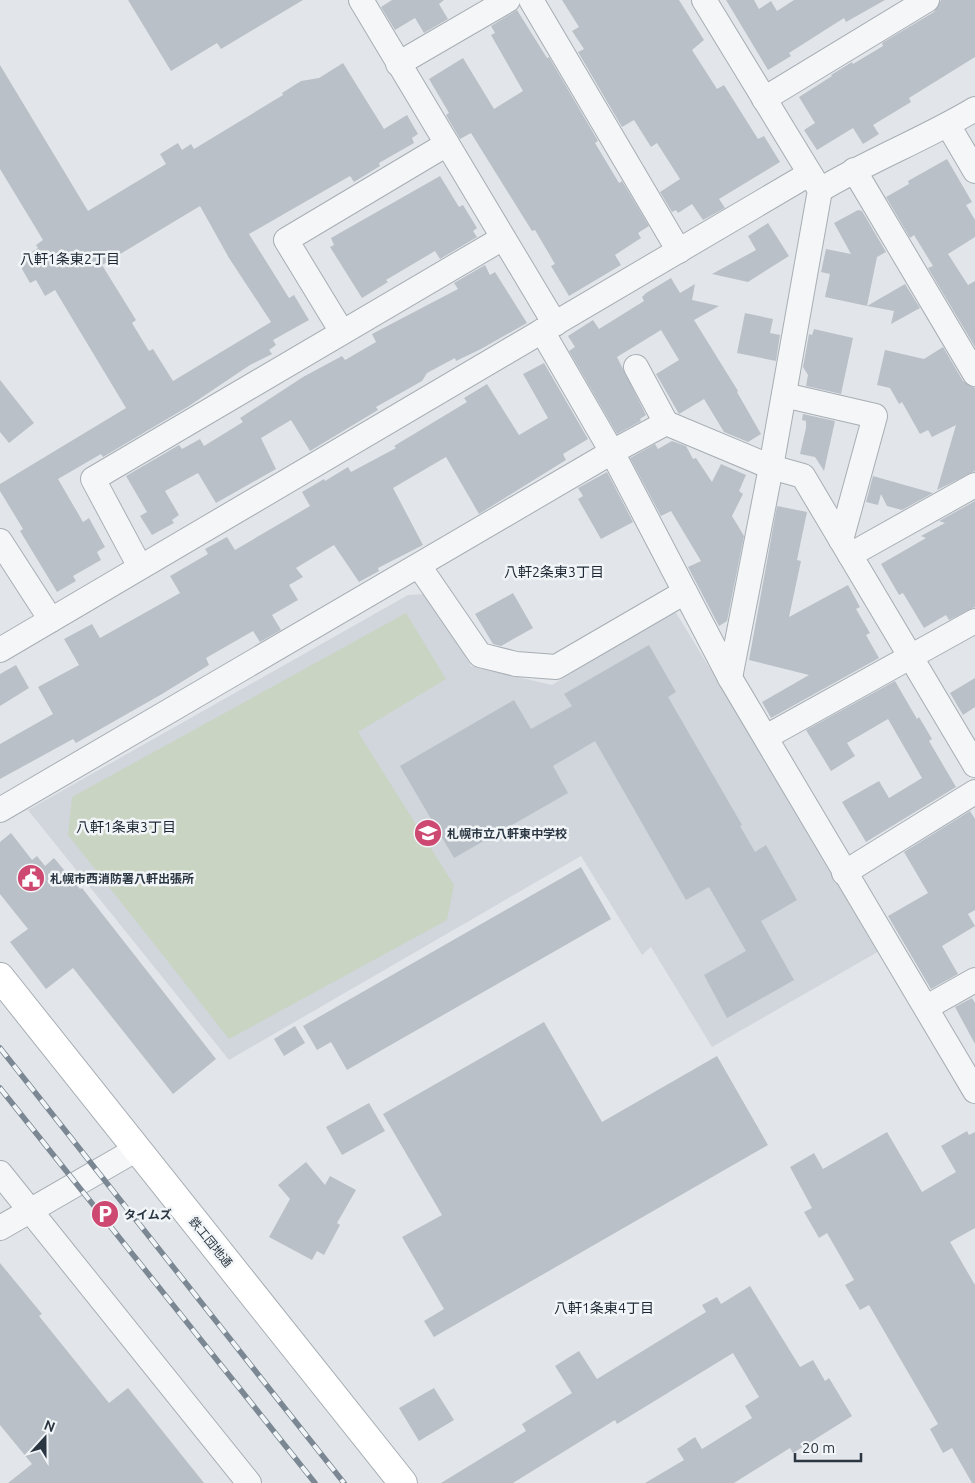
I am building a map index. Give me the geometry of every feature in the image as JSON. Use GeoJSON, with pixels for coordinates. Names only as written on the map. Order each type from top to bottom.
{"type":"FeatureCollection","features":[{"type":"Feature","properties":{"kind":"street"},"geometry":{"type":"LineString","coordinates":[[360,0],[503,238],[730,678],[975,1091]]}},
{"type":"Feature","properties":{"kind":"street"},"geometry":{"type":"LineString","coordinates":[[398,64],[508,0]]}},
{"type":"Feature","properties":{"kind":"street"},"geometry":{"type":"LineString","coordinates":[[531,0],[679,250]]}},
{"type":"Feature","properties":{"kind":"street"},"geometry":{"type":"LineString","coordinates":[[704,0],[815,182],[784,395],[730,678]]}},
{"type":"Feature","properties":{"kind":"street"},"geometry":{"type":"LineString","coordinates":[[764,99],[927,0]]}},
{"type":"Feature","properties":{"kind":"street"},"geometry":{"type":"LineString","coordinates":[[0,650],[679,250],[815,182],[854,170],[948,125],[975,109]]}},
{"type":"Feature","properties":{"kind":"street"},"geometry":{"type":"LineString","coordinates":[[948,125],[975,171]]}},
{"type":"Feature","properties":{"kind":"street"},"geometry":{"type":"LineString","coordinates":[[342,332],[286,240],[447,144]]}},
{"type":"Feature","properties":{"kind":"street"},"geometry":{"type":"LineString","coordinates":[[854,170],[975,374]]}},
{"type":"Feature","properties":{"kind":"street"},"geometry":{"type":"LineString","coordinates":[[140,567],[93,479],[503,238]]}},
{"type":"Feature","properties":{"kind":"street"},"geometry":{"type":"LineString","coordinates":[[636,367],[666,423],[771,466],[803,476],[975,765]]}},
{"type":"Feature","properties":{"kind":"street"},"geometry":{"type":"LineString","coordinates":[[784,395],[875,416],[846,547]]}},
{"type":"Feature","properties":{"kind":"street"},"geometry":{"type":"LineString","coordinates":[[0,810],[612,452],[666,423]]}},
{"type":"Feature","properties":{"kind":"street"},"geometry":{"type":"LineString","coordinates":[[846,547],[975,485]]}},
{"type":"Feature","properties":{"kind":"street"},"geometry":{"type":"LineString","coordinates":[[0,541],[51,620]]}},
{"type":"Feature","properties":{"kind":"street"},"geometry":{"type":"LineString","coordinates":[[419,566],[480,655],[516,664],[556,667],[685,592]]}},
{"type":"Feature","properties":{"kind":"street"},"geometry":{"type":"LineString","coordinates":[[766,737],[975,621]]}},
{"type":"Feature","properties":{"kind":"street"},"geometry":{"type":"LineString","coordinates":[[844,873],[975,792]]}},
{"type":"Feature","properties":{"kind":"street","name":"鉄工団地通"},"geometry":{"type":"LineString","coordinates":[[0,977],[403,1483]]}},
{"type":"Feature","properties":{"kind":"street"},"geometry":{"type":"LineString","coordinates":[[926,1007],[975,980]]}},
{"type":"Feature","properties":{"kind":"street"},"geometry":{"type":"LineString","coordinates":[[0,1228],[137,1149]]}},
{"type":"Feature","properties":{"kind":"street"},"geometry":{"type":"LineString","coordinates":[[0,1173],[249,1483]]}},
{"type":"Feature","properties":{"kind":"shaded area","name":"札幌市立八軒東中学校"},"geometry":{"type":"Polygon","coordinates":[[[428,594],[471,666],[552,685],[675,611],[881,950],[712,1047],[651,947],[642,955],[581,856],[229,1060],[28,810],[408,595],[428,594]]]}},
{"type":"Feature","properties":{"kind":"green space"},"geometry":{"type":"Polygon","coordinates":[[[406,613],[446,679],[358,732],[454,885],[447,920],[229,1039],[68,835],[72,797],[406,613]]]}},
{"type":"Feature","properties":{"kind":"building"},"geometry":{"type":"Polygon","coordinates":[[[128,0],[303,0],[221,49],[217,43],[171,71],[128,0]]]}},
{"type":"Feature","properties":{"kind":"building"},"geometry":{"type":"Polygon","coordinates":[[[392,0],[444,0],[439,4],[448,19],[424,33],[415,18],[395,30],[381,7],[392,0]]]}},
{"type":"Feature","properties":{"kind":"building"},"geometry":{"type":"Polygon","coordinates":[[[562,0],[679,0],[704,40],[692,50],[717,89],[724,85],[758,139],[764,136],[780,162],[719,199],[725,208],[703,220],[692,204],[678,213],[676,210],[672,212],[660,192],[680,179],[657,143],[651,147],[634,120],[622,127],[578,52],[584,49],[572,31],[579,27],[562,0]]]}},
{"type":"Feature","properties":{"kind":"building"},"geometry":{"type":"Polygon","coordinates":[[[726,0],[754,0],[759,9],[771,1],[777,11],[794,0],[885,0],[846,22],[844,18],[789,53],[791,56],[768,70],[726,0]]]}},
{"type":"Feature","properties":{"kind":"building"},"geometry":{"type":"Polygon","coordinates":[[[941,0],[975,0],[975,57],[909,98],[911,102],[873,125],[879,134],[863,144],[853,128],[817,150],[804,130],[815,123],[799,97],[852,62],[853,64],[883,46],[882,43],[934,12],[941,0]]]}},
{"type":"Feature","properties":{"kind":"building"},"geometry":{"type":"Polygon","coordinates":[[[517,10],[547,58],[549,57],[598,141],[595,143],[619,183],[622,181],[649,226],[638,233],[641,238],[615,255],[621,265],[569,296],[551,266],[555,264],[535,230],[532,231],[471,133],[460,139],[446,115],[449,113],[429,79],[463,58],[494,109],[523,91],[491,35],[495,33],[491,26],[517,10]]]}},
{"type":"Feature","properties":{"kind":"building"},"geometry":{"type":"Polygon","coordinates":[[[343,63],[384,129],[407,115],[418,134],[412,138],[414,143],[379,163],[380,166],[354,182],[350,176],[249,234],[289,298],[294,295],[309,320],[273,340],[276,345],[269,350],[272,354],[250,365],[189,406],[103,457],[101,454],[58,479],[83,522],[89,518],[105,547],[97,552],[101,560],[73,576],[76,581],[57,592],[20,531],[23,529],[0,491],[0,484],[126,408],[55,290],[45,296],[36,280],[30,283],[22,269],[24,257],[38,248],[36,245],[43,240],[0,169],[0,65],[88,211],[166,164],[160,154],[178,143],[182,150],[191,144],[194,149],[283,95],[282,93],[301,81],[319,78],[343,63]],[[200,206],[102,265],[136,320],[132,323],[149,351],[153,349],[173,381],[271,322],[229,258],[200,206]]]}},
{"type":"Feature","properties":{"kind":"building"},"geometry":{"type":"Polygon","coordinates":[[[947,159],[972,202],[966,205],[975,220],[975,237],[948,254],[968,285],[975,281],[975,347],[928,268],[933,266],[914,235],[910,238],[886,197],[909,184],[908,181],[947,159]]]}},
{"type":"Feature","properties":{"kind":"building"},"geometry":{"type":"Polygon","coordinates":[[[440,176],[459,207],[463,205],[477,228],[473,231],[477,237],[440,259],[435,251],[386,280],[388,282],[362,298],[330,247],[334,245],[331,238],[440,176]]]}},
{"type":"Feature","properties":{"kind":"building"},"geometry":{"type":"Polygon","coordinates":[[[858,210],[862,211],[886,252],[877,257],[867,306],[825,297],[830,274],[821,272],[826,249],[851,254],[834,223],[858,210]]]}},
{"type":"Feature","properties":{"kind":"building"},"geometry":{"type":"Polygon","coordinates":[[[768,223],[789,256],[748,282],[712,274],[756,250],[748,236],[768,223]]]}},
{"type":"Feature","properties":{"kind":"building"},"geometry":{"type":"Polygon","coordinates":[[[485,265],[490,275],[495,272],[527,323],[481,349],[456,361],[455,358],[427,373],[422,381],[376,407],[378,410],[310,451],[291,420],[261,438],[276,469],[216,503],[198,473],[165,491],[179,515],[172,520],[174,523],[152,535],[140,516],[147,512],[126,476],[179,445],[182,449],[200,439],[204,446],[243,422],[240,418],[303,377],[342,356],[345,360],[376,342],[372,334],[458,289],[454,283],[485,265]]]}},
{"type":"Feature","properties":{"kind":"building"},"geometry":{"type":"Polygon","coordinates":[[[671,278],[680,293],[695,284],[692,300],[719,306],[694,320],[738,391],[761,434],[748,442],[724,432],[704,399],[679,414],[656,374],[679,360],[661,330],[617,357],[646,415],[640,419],[641,421],[617,434],[569,351],[575,347],[568,336],[593,320],[599,329],[644,301],[642,297],[646,293],[671,278]]]}},
{"type":"Feature","properties":{"kind":"building"},"geometry":{"type":"Polygon","coordinates":[[[905,284],[920,308],[891,324],[894,311],[867,306],[905,284]]]}},
{"type":"Feature","properties":{"kind":"building"},"geometry":{"type":"Polygon","coordinates":[[[745,313],[773,319],[770,333],[780,335],[776,361],[737,353],[745,313]]]}},
{"type":"Feature","properties":{"kind":"building"},"geometry":{"type":"Polygon","coordinates":[[[814,329],[853,338],[841,394],[806,386],[808,375],[803,367],[809,334],[812,335],[814,329]]]}},
{"type":"Feature","properties":{"kind":"building"},"geometry":{"type":"Polygon","coordinates":[[[943,347],[963,381],[975,388],[975,471],[937,490],[956,425],[932,437],[928,430],[920,434],[902,402],[899,404],[890,388],[877,385],[885,350],[924,359],[943,347]]]}},
{"type":"Feature","properties":{"kind":"building"},"geometry":{"type":"Polygon","coordinates":[[[544,363],[588,439],[563,454],[566,460],[479,514],[446,457],[393,488],[423,545],[378,568],[379,571],[359,582],[334,545],[296,568],[303,577],[289,585],[298,600],[272,615],[281,630],[260,642],[253,631],[206,658],[209,665],[162,694],[76,743],[73,739],[0,779],[0,744],[53,714],[38,687],[79,665],[64,639],[92,624],[100,638],[180,593],[170,576],[208,554],[205,549],[227,537],[235,550],[310,506],[302,492],[348,467],[351,472],[396,448],[394,446],[467,402],[464,398],[487,384],[519,435],[548,418],[523,374],[544,363]]]}},
{"type":"Feature","properties":{"kind":"building"},"geometry":{"type":"Polygon","coordinates":[[[0,380],[34,423],[9,443],[0,432],[0,380]]]}},
{"type":"Feature","properties":{"kind":"building"},"geometry":{"type":"Polygon","coordinates":[[[803,414],[835,421],[824,471],[815,457],[800,454],[806,428],[806,421],[802,420],[803,414]]]}},
{"type":"Feature","properties":{"kind":"building"},"geometry":{"type":"Polygon","coordinates":[[[672,441],[686,446],[693,459],[696,458],[712,482],[721,464],[746,475],[739,491],[743,494],[732,516],[744,536],[727,621],[719,626],[688,567],[701,561],[671,511],[661,516],[630,458],[655,444],[658,449],[672,441]]]}},
{"type":"Feature","properties":{"kind":"building"},"geometry":{"type":"Polygon","coordinates":[[[607,472],[633,522],[601,539],[578,499],[583,496],[578,488],[607,472]]]}},
{"type":"Feature","properties":{"kind":"building"},"geometry":{"type":"Polygon","coordinates":[[[873,476],[933,493],[902,510],[887,506],[881,494],[878,505],[866,502],[873,476]]]}},
{"type":"Feature","properties":{"kind":"building"},"geometry":{"type":"Polygon","coordinates":[[[975,501],[975,607],[949,620],[946,615],[924,628],[903,593],[899,595],[881,564],[926,538],[921,536],[945,523],[939,521],[975,501]]]}},
{"type":"Feature","properties":{"kind":"building"},"geometry":{"type":"Polygon","coordinates":[[[777,506],[807,512],[797,560],[801,561],[789,617],[848,585],[860,607],[856,609],[870,633],[866,635],[879,658],[771,718],[762,702],[809,675],[749,660],[777,506]]]}},
{"type":"Feature","properties":{"kind":"building"},"geometry":{"type":"Polygon","coordinates":[[[513,593],[533,628],[501,646],[493,644],[475,614],[513,593]]]}},
{"type":"Feature","properties":{"kind":"building"},"geometry":{"type":"Polygon","coordinates":[[[649,645],[676,692],[668,697],[742,825],[740,826],[755,852],[766,845],[797,900],[761,921],[794,980],[727,1018],[704,975],[746,951],[709,887],[686,900],[595,741],[553,766],[568,793],[454,858],[400,766],[514,700],[531,729],[572,706],[564,694],[649,645]]]}},
{"type":"Feature","properties":{"kind":"building"},"geometry":{"type":"Polygon","coordinates":[[[16,665],[29,688],[0,706],[0,674],[16,665]]]}},
{"type":"Feature","properties":{"kind":"building"},"geometry":{"type":"Polygon","coordinates":[[[975,678],[975,707],[963,715],[950,693],[975,678]]]}},
{"type":"Feature","properties":{"kind":"building"},"geometry":{"type":"Polygon","coordinates":[[[895,681],[917,719],[919,717],[932,739],[929,741],[956,787],[866,842],[842,802],[879,781],[889,798],[922,778],[888,719],[847,743],[855,756],[831,771],[806,730],[895,681]]]}},
{"type":"Feature","properties":{"kind":"building"},"geometry":{"type":"Polygon","coordinates":[[[970,811],[975,819],[975,910],[968,914],[975,926],[942,946],[958,974],[931,989],[888,916],[928,893],[904,852],[970,811]]]}},
{"type":"Feature","properties":{"kind":"building"},"geometry":{"type":"Polygon","coordinates":[[[11,833],[32,860],[37,856],[45,866],[54,858],[80,889],[82,888],[216,1059],[173,1094],[73,968],[46,989],[10,942],[28,929],[0,894],[0,842],[11,833]]]}},
{"type":"Feature","properties":{"kind":"building"},"geometry":{"type":"Polygon","coordinates":[[[581,867],[611,919],[347,1070],[331,1042],[317,1050],[303,1026],[581,867]]]}},
{"type":"Feature","properties":{"kind":"building"},"geometry":{"type":"Polygon","coordinates":[[[972,998],[975,1003],[975,1044],[955,1007],[972,998]]]}},
{"type":"Feature","properties":{"kind":"building"},"geometry":{"type":"Polygon","coordinates":[[[544,1022],[602,1122],[717,1056],[768,1145],[434,1337],[424,1321],[444,1309],[402,1237],[442,1215],[383,1114],[544,1022]]]}},
{"type":"Feature","properties":{"kind":"building"},"geometry":{"type":"Polygon","coordinates":[[[295,1026],[305,1043],[284,1056],[274,1039],[295,1026]]]}},
{"type":"Feature","properties":{"kind":"building"},"geometry":{"type":"Polygon","coordinates":[[[369,1103],[385,1131],[342,1155],[326,1127],[369,1103]]]}},
{"type":"Feature","properties":{"kind":"building"},"geometry":{"type":"Polygon","coordinates":[[[967,1131],[969,1135],[975,1132],[975,1228],[950,1242],[975,1285],[975,1483],[972,1483],[952,1448],[943,1453],[930,1429],[938,1424],[869,1305],[860,1310],[845,1285],[854,1280],[827,1233],[819,1238],[804,1212],[812,1208],[790,1167],[814,1153],[823,1169],[887,1132],[922,1192],[956,1172],[941,1146],[967,1131]]]}},
{"type":"Feature","properties":{"kind":"building"},"geometry":{"type":"Polygon","coordinates":[[[306,1162],[325,1185],[330,1176],[356,1190],[337,1223],[340,1225],[324,1255],[317,1251],[312,1260],[269,1237],[290,1199],[278,1185],[306,1162]]]}},
{"type":"Feature","properties":{"kind":"building"},"geometry":{"type":"Polygon","coordinates":[[[0,1263],[42,1314],[39,1316],[109,1403],[128,1388],[204,1483],[8,1483],[32,1464],[0,1425],[0,1263]]]}},
{"type":"Feature","properties":{"kind":"building"},"geometry":{"type":"Polygon","coordinates":[[[750,1286],[800,1367],[813,1360],[825,1381],[829,1378],[852,1416],[793,1453],[790,1448],[734,1483],[645,1483],[684,1460],[677,1449],[695,1437],[702,1449],[752,1418],[745,1406],[759,1397],[733,1353],[617,1424],[615,1420],[513,1483],[441,1483],[526,1431],[522,1424],[572,1393],[555,1366],[579,1351],[597,1379],[706,1312],[702,1305],[717,1297],[721,1304],[750,1286]]]}},
{"type":"Feature","properties":{"kind":"building"},"geometry":{"type":"Polygon","coordinates":[[[434,1388],[454,1420],[419,1441],[399,1408],[434,1388]]]}},
{"type":"Feature","properties":{"kind":"railway"},"geometry":{"type":"LineString","coordinates":[[0,1048],[344,1483]]}},
{"type":"Feature","properties":{"kind":"railway"},"geometry":{"type":"LineString","coordinates":[[0,1088],[315,1483]]}},
{"type":"Feature","properties":{"kind":"place","name":"札幌市立八軒東中学校"},"geometry":{"type":"Point","coordinates":[428,833]}},
{"type":"Feature","properties":{"kind":"place","name":"札幌市西消防署八軒出張所"},"geometry":{"type":"Point","coordinates":[31,878]}},
{"type":"Feature","properties":{"kind":"place","name":"タイムズ"},"geometry":{"type":"Point","coordinates":[105,1214]}},
{"type":"Feature","properties":{"kind":"district","name":"八軒1条東2丁目"},"geometry":{"type":"Point","coordinates":[70,259]}},
{"type":"Feature","properties":{"kind":"district","name":"八軒2条東3丁目"},"geometry":{"type":"Point","coordinates":[554,572]}},
{"type":"Feature","properties":{"kind":"district","name":"八軒1条東3丁目"},"geometry":{"type":"Point","coordinates":[126,827]}},
{"type":"Feature","properties":{"kind":"district","name":"八軒1条東4丁目"},"geometry":{"type":"Point","coordinates":[604,1308]}}]}
